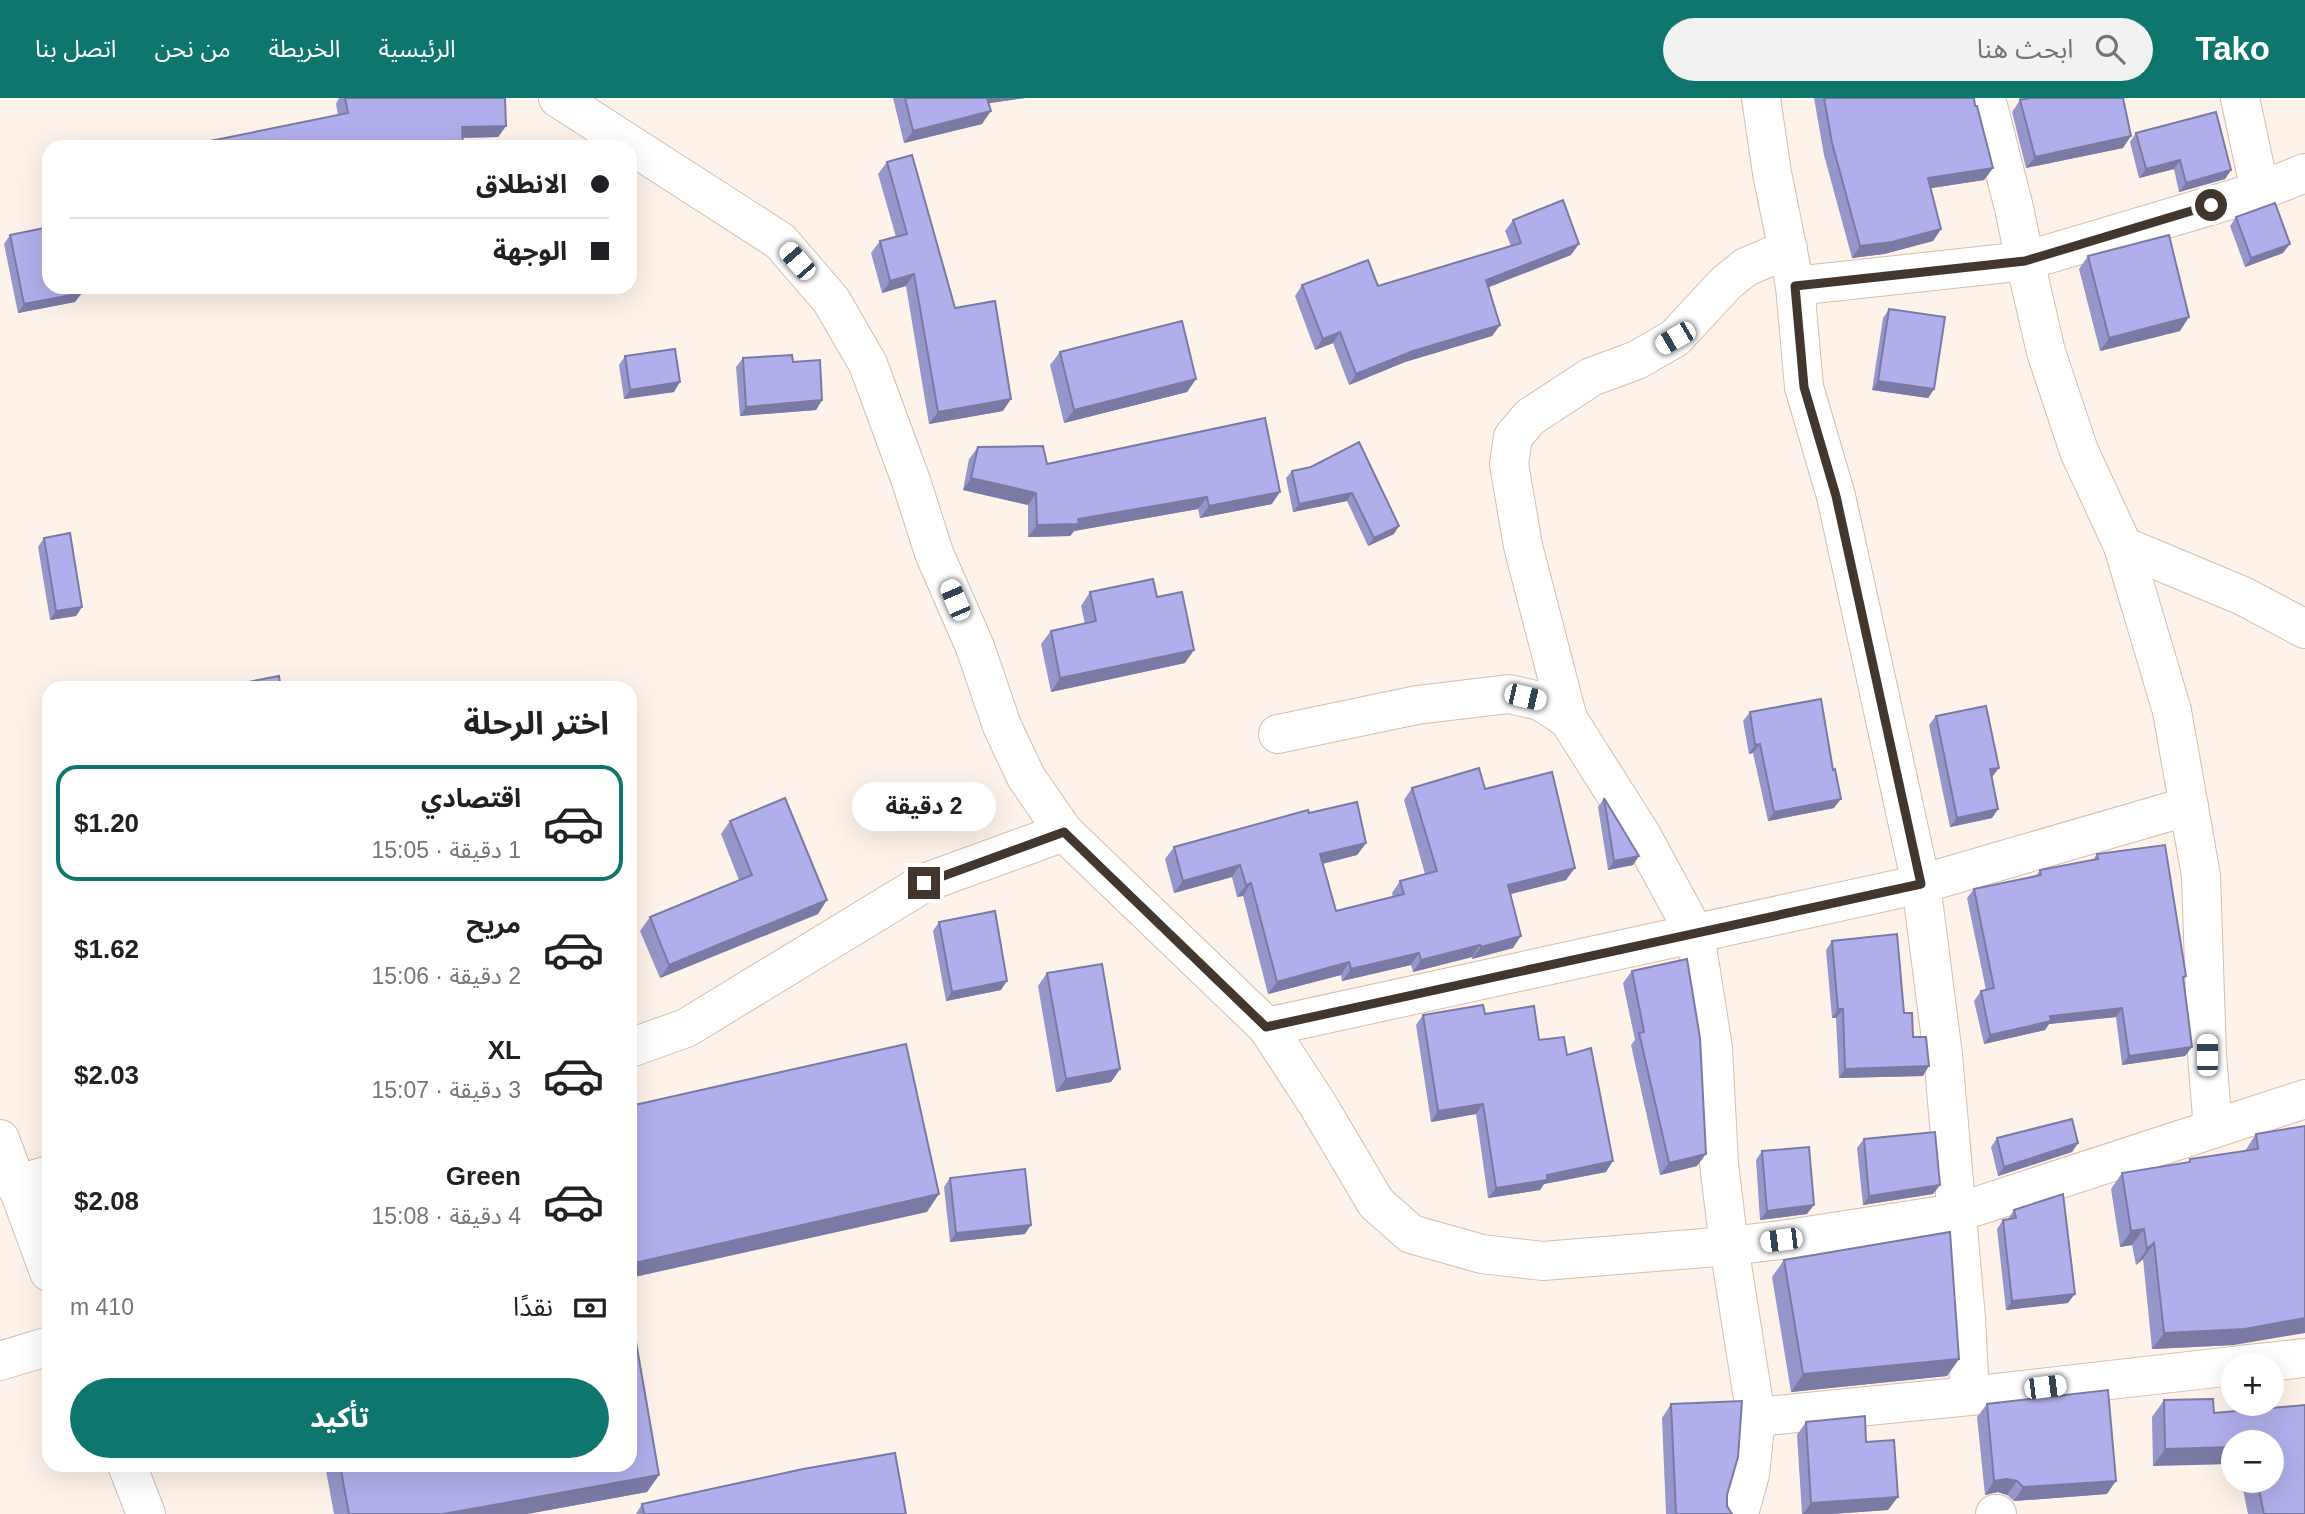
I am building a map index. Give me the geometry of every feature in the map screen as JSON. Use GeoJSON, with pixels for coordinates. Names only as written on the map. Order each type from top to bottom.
{"type":"FeatureCollection","features":[{"type":"Feature","properties":{"kind":"street"},"geometry":{"type":"LineString","coordinates":[[558,98],[623,140]]}},
{"type":"Feature","properties":{"kind":"street"},"geometry":{"type":"LineString","coordinates":[[1761,98],[1772,173],[1795,286],[1804,387],[1836,496],[1921,884],[1943,1055],[1970,1396]]}},
{"type":"Feature","properties":{"kind":"street"},"geometry":{"type":"LineString","coordinates":[[1986,98],[2046,352],[2079,451],[2123,546],[2172,711],[2201,876],[2207,1055],[2213,1129]]}},
{"type":"Feature","properties":{"kind":"street"},"geometry":{"type":"LineString","coordinates":[[2240,98],[2260,191]]}},
{"type":"Feature","properties":{"kind":"street"},"geometry":{"type":"LineString","coordinates":[[637,149],[780,241],[831,300],[868,363],[934,553],[975,647],[1002,726],[1026,776],[1064,832],[1266,1027],[1318,1105],[1376,1203],[1411,1234],[1482,1254],[1544,1261],[1729,1246],[1956,1213],[2305,1099]]}},
{"type":"Feature","properties":{"kind":"street"},"geometry":{"type":"LineString","coordinates":[[1795,286],[2025,261],[2260,191],[2305,173]]}},
{"type":"Feature","properties":{"kind":"street"},"geometry":{"type":"LineString","coordinates":[[1739,1514],[1750,1474],[1756,1417],[1729,1246],[1719,1164],[1713,1048],[1695,934],[1642,836],[1568,719],[1523,546],[1509,464],[1513,437],[1530,416],[1591,377],[1637,360],[1675,338],[1726,282],[1746,267],[1788,249]]}},
{"type":"Feature","properties":{"kind":"street"},"geometry":{"type":"LineString","coordinates":[[2123,546],[2243,596],[2305,629]]}},
{"type":"Feature","properties":{"kind":"street"},"geometry":{"type":"LineString","coordinates":[[1278,734],[1417,705],[1509,694],[1540,701],[1568,719]]}},
{"type":"Feature","properties":{"kind":"street"},"geometry":{"type":"LineString","coordinates":[[1266,1027],[1921,884],[2189,806]]}},
{"type":"Feature","properties":{"kind":"street"},"geometry":{"type":"LineString","coordinates":[[637,1046],[686,1028],[924,883],[1064,832]]}},
{"type":"Feature","properties":{"kind":"street"},"geometry":{"type":"LineString","coordinates":[[0,1139],[32,1180],[42,1234]]}},
{"type":"Feature","properties":{"kind":"street"},"geometry":{"type":"LineString","coordinates":[[0,1361],[42,1348]]}},
{"type":"Feature","properties":{"kind":"street"},"geometry":{"type":"LineString","coordinates":[[2284,1361],[2305,1359]]}},
{"type":"Feature","properties":{"kind":"street"},"geometry":{"type":"LineString","coordinates":[[1756,1417],[2221,1367]]}},
{"type":"Feature","properties":{"kind":"street"},"geometry":{"type":"LineString","coordinates":[[130,1472],[146,1514]]}},
{"type":"Feature","properties":{"kind":"building"},"geometry":{"type":"Polygon","coordinates":[[[345,98],[505,98],[506,126],[462,127],[463,140],[215,140],[348,113],[345,98]]]}},
{"type":"Feature","properties":{"kind":"building"},"geometry":{"type":"Polygon","coordinates":[[[905,98],[987,98],[991,111],[913,131],[905,98]]]}},
{"type":"Feature","properties":{"kind":"building"},"geometry":{"type":"Polygon","coordinates":[[[1824,98],[1974,98],[1993,168],[1928,178],[1941,229],[1892,242],[1860,246],[1832,143],[1824,98]]]}},
{"type":"Feature","properties":{"kind":"building"},"geometry":{"type":"Polygon","coordinates":[[[2123,98],[2131,136],[2035,157],[2020,100],[2123,98]]]}},
{"type":"Feature","properties":{"kind":"building"},"geometry":{"type":"Polygon","coordinates":[[[2216,112],[2231,170],[2186,183],[2180,160],[2146,169],[2136,133],[2216,112]]]}},
{"type":"Feature","properties":{"kind":"building"},"geometry":{"type":"Polygon","coordinates":[[[912,155],[955,308],[995,301],[1011,399],[938,412],[914,274],[890,281],[880,241],[907,234],[887,162],[912,155]]]}},
{"type":"Feature","properties":{"kind":"building"},"geometry":{"type":"Polygon","coordinates":[[[1563,200],[1579,244],[1486,280],[1500,325],[1413,351],[1356,374],[1340,332],[1323,339],[1302,285],[1368,260],[1378,286],[1521,243],[1513,220],[1563,200]]]}},
{"type":"Feature","properties":{"kind":"building"},"geometry":{"type":"Polygon","coordinates":[[[2275,203],[2290,244],[2251,258],[2236,217],[2275,203]]]}},
{"type":"Feature","properties":{"kind":"building"},"geometry":{"type":"Polygon","coordinates":[[[42,228],[42,294],[77,294],[24,304],[10,235],[42,228]]]}},
{"type":"Feature","properties":{"kind":"building"},"geometry":{"type":"Polygon","coordinates":[[[2169,235],[2189,317],[2109,338],[2088,256],[2169,235]]]}},
{"type":"Feature","properties":{"kind":"building"},"geometry":{"type":"Polygon","coordinates":[[[1889,309],[1945,317],[1934,389],[1878,381],[1889,309]]]}},
{"type":"Feature","properties":{"kind":"building"},"geometry":{"type":"Polygon","coordinates":[[[1182,321],[1196,379],[1074,410],[1060,352],[1182,321]]]}},
{"type":"Feature","properties":{"kind":"building"},"geometry":{"type":"Polygon","coordinates":[[[675,349],[680,382],[630,390],[625,356],[675,349]]]}},
{"type":"Feature","properties":{"kind":"building"},"geometry":{"type":"Polygon","coordinates":[[[792,355],[793,362],[820,360],[822,400],[746,407],[743,358],[792,355]]]}},
{"type":"Feature","properties":{"kind":"building"},"geometry":{"type":"Polygon","coordinates":[[[1265,418],[1280,492],[1209,506],[1207,497],[1078,519],[1079,524],[1037,525],[1036,493],[971,478],[978,447],[1043,446],[1047,464],[1265,418]]]}},
{"type":"Feature","properties":{"kind":"building"},"geometry":{"type":"Polygon","coordinates":[[[1359,442],[1399,526],[1374,538],[1352,493],[1299,504],[1292,471],[1311,467],[1359,442]]]}},
{"type":"Feature","properties":{"kind":"building"},"geometry":{"type":"Polygon","coordinates":[[[70,533],[82,607],[56,611],[44,538],[70,533]]]}},
{"type":"Feature","properties":{"kind":"building"},"geometry":{"type":"Polygon","coordinates":[[[1153,579],[1157,597],[1182,592],[1194,650],[1060,678],[1051,631],[1096,621],[1090,592],[1153,579]]]}},
{"type":"Feature","properties":{"kind":"building"},"geometry":{"type":"Polygon","coordinates":[[[279,676],[280,681],[253,681],[279,676]]]}},
{"type":"Feature","properties":{"kind":"building"},"geometry":{"type":"Polygon","coordinates":[[[1821,699],[1833,770],[1835,769],[1841,799],[1774,812],[1760,744],[1755,745],[1750,712],[1821,699]]]}},
{"type":"Feature","properties":{"kind":"building"},"geometry":{"type":"Polygon","coordinates":[[[1986,706],[1999,768],[1990,769],[1998,809],[1957,818],[1936,716],[1986,706]]]}},
{"type":"Feature","properties":{"kind":"building"},"geometry":{"type":"Polygon","coordinates":[[[1479,768],[1485,789],[1552,772],[1575,868],[1508,885],[1521,936],[1421,960],[1419,953],[1351,969],[1349,962],[1277,982],[1251,883],[1246,885],[1240,865],[1183,881],[1174,847],[1308,810],[1309,813],[1357,802],[1366,843],[1320,854],[1336,911],[1404,894],[1400,881],[1437,871],[1412,788],[1479,768]]]}},
{"type":"Feature","properties":{"kind":"building"},"geometry":{"type":"Polygon","coordinates":[[[785,798],[827,900],[669,965],[650,917],[752,875],[730,821],[785,798]]]}},
{"type":"Feature","properties":{"kind":"building"},"geometry":{"type":"Polygon","coordinates":[[[1604,798],[1639,856],[1614,861],[1604,798]]]}},
{"type":"Feature","properties":{"kind":"building"},"geometry":{"type":"Polygon","coordinates":[[[2165,845],[2186,976],[2183,977],[2192,1047],[2129,1056],[2122,1008],[2050,1016],[2051,1021],[1990,1035],[1981,991],[1994,988],[1974,889],[2041,875],[2040,870],[2098,859],[2097,854],[2165,845]]]}},
{"type":"Feature","properties":{"kind":"building"},"geometry":{"type":"Polygon","coordinates":[[[995,911],[1007,981],[952,992],[939,922],[995,911]]]}},
{"type":"Feature","properties":{"kind":"building"},"geometry":{"type":"Polygon","coordinates":[[[1897,934],[1904,1013],[1912,1013],[1913,1037],[1926,1037],[1929,1066],[1845,1069],[1843,1009],[1838,1009],[1832,941],[1897,934]]]}},
{"type":"Feature","properties":{"kind":"building"},"geometry":{"type":"Polygon","coordinates":[[[1687,959],[1700,1038],[1706,1154],[1669,1163],[1639,1033],[1644,1032],[1632,971],[1687,959]]]}},
{"type":"Feature","properties":{"kind":"building"},"geometry":{"type":"Polygon","coordinates":[[[1102,964],[1120,1069],[1066,1079],[1047,973],[1102,964]]]}},
{"type":"Feature","properties":{"kind":"building"},"geometry":{"type":"Polygon","coordinates":[[[1483,1005],[1485,1014],[1534,1006],[1539,1040],[1564,1037],[1567,1055],[1591,1048],[1613,1161],[1547,1175],[1547,1180],[1496,1188],[1483,1104],[1438,1111],[1423,1015],[1483,1005]]]}},
{"type":"Feature","properties":{"kind":"building"},"geometry":{"type":"Polygon","coordinates":[[[906,1044],[939,1194],[637,1262],[637,1104],[906,1044]]]}},
{"type":"Feature","properties":{"kind":"building"},"geometry":{"type":"Polygon","coordinates":[[[2072,1119],[2078,1143],[2004,1167],[1997,1138],[2072,1119]]]}},
{"type":"Feature","properties":{"kind":"building"},"geometry":{"type":"Polygon","coordinates":[[[2305,1126],[2305,1318],[2245,1329],[2164,1333],[2154,1243],[2147,1249],[2144,1229],[2131,1231],[2122,1173],[2258,1149],[2256,1134],[2305,1126]]]}},
{"type":"Feature","properties":{"kind":"building"},"geometry":{"type":"Polygon","coordinates":[[[1935,1132],[1940,1185],[1869,1196],[1864,1139],[1935,1132]]]}},
{"type":"Feature","properties":{"kind":"building"},"geometry":{"type":"Polygon","coordinates":[[[1809,1147],[1814,1205],[1767,1211],[1762,1151],[1809,1147]]]}},
{"type":"Feature","properties":{"kind":"building"},"geometry":{"type":"Polygon","coordinates":[[[1025,1169],[1031,1225],[956,1233],[950,1178],[1025,1169]]]}},
{"type":"Feature","properties":{"kind":"building"},"geometry":{"type":"Polygon","coordinates":[[[2063,1194],[2075,1294],[2012,1301],[2003,1220],[2016,1218],[2014,1210],[2063,1194]]]}},
{"type":"Feature","properties":{"kind":"building"},"geometry":{"type":"Polygon","coordinates":[[[1950,1232],[1959,1359],[1803,1374],[1784,1260],[1950,1232]]]}},
{"type":"Feature","properties":{"kind":"building"},"geometry":{"type":"Polygon","coordinates":[[[637,1348],[659,1475],[443,1514],[349,1514],[341,1472],[637,1472],[637,1348]]]}},
{"type":"Feature","properties":{"kind":"building"},"geometry":{"type":"Polygon","coordinates":[[[2108,1390],[2116,1481],[2023,1487],[2017,1481],[1994,1481],[1987,1404],[2108,1390]]]}},
{"type":"Feature","properties":{"kind":"building"},"geometry":{"type":"Polygon","coordinates":[[[2213,1399],[2214,1413],[2221,1412],[2221,1416],[2284,1416],[2284,1407],[2305,1405],[2305,1514],[2264,1514],[2260,1493],[2284,1493],[2284,1430],[2221,1430],[2221,1447],[2165,1449],[2164,1400],[2213,1399]]]}},
{"type":"Feature","properties":{"kind":"building"},"geometry":{"type":"Polygon","coordinates":[[[1742,1401],[1738,1457],[1727,1495],[1727,1506],[1732,1514],[1676,1514],[1671,1404],[1742,1401]]]}},
{"type":"Feature","properties":{"kind":"building"},"geometry":{"type":"Polygon","coordinates":[[[1865,1416],[1866,1442],[1894,1440],[1898,1497],[1811,1503],[1806,1422],[1865,1416]]]}},
{"type":"Feature","properties":{"kind":"building"},"geometry":{"type":"Polygon","coordinates":[[[895,1453],[906,1514],[644,1514],[642,1504],[803,1469],[895,1453]]]}},
{"type":"Feature","properties":{"kind":"route"},"geometry":{"type":"LineString","coordinates":[[924,883],[1064,832],[1266,1027],[1921,884],[1836,496],[1804,387],[1795,286],[2025,261],[2211,205]]}}]}
